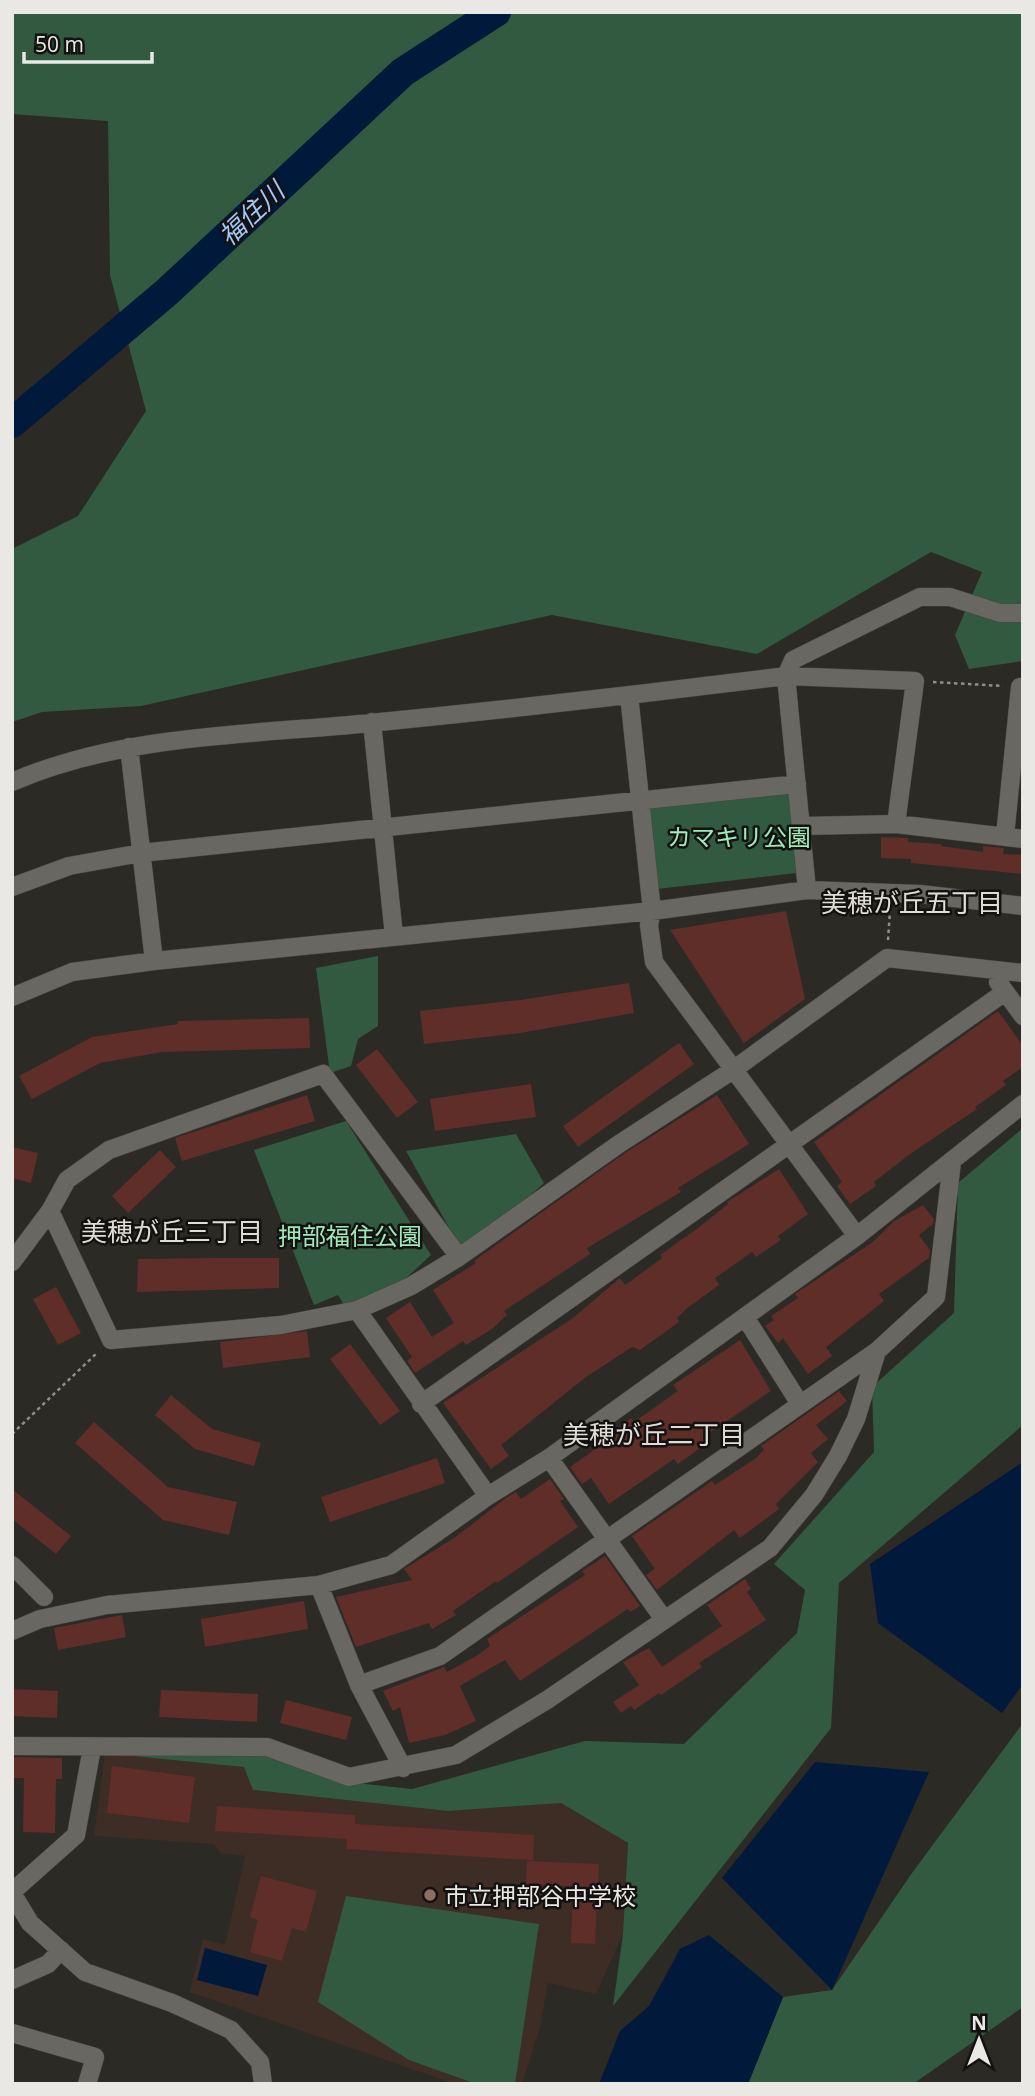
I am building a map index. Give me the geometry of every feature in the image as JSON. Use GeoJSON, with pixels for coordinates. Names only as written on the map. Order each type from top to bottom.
{"type":"FeatureCollection","features":[{"type":"Feature","properties":{"kind":"street"},"geometry":{"type":"LineString","coordinates":[[807,890],[786,676],[793,660],[920,597],[950,597],[1000,613],[1023,613]]}},
{"type":"Feature","properties":{"kind":"street"},"geometry":{"type":"LineString","coordinates":[[12,782],[46,768],[129,747],[786,676],[915,681],[897,824]]}},
{"type":"Feature","properties":{"kind":"street"},"geometry":{"type":"LineString","coordinates":[[802,826],[897,824],[1014,838],[1021,687]]}},
{"type":"Feature","properties":{"kind":"street"},"geometry":{"type":"LineString","coordinates":[[629,695],[638,801],[652,911],[649,925],[654,962],[787,1146],[857,1236]]}},
{"type":"Feature","properties":{"kind":"street"},"geometry":{"type":"LineString","coordinates":[[372,722],[394,936]]}},
{"type":"Feature","properties":{"kind":"street"},"geometry":{"type":"LineString","coordinates":[[129,747],[154,961]]}},
{"type":"Feature","properties":{"kind":"street"},"geometry":{"type":"LineString","coordinates":[[12,887],[69,866],[141,853],[797,784]]}},
{"type":"Feature","properties":{"kind":"street"},"geometry":{"type":"LineString","coordinates":[[14,993],[72,972],[154,961],[652,911],[807,890],[920,894],[1023,906]]}},
{"type":"Feature","properties":{"kind":"street"},"geometry":{"type":"LineString","coordinates":[[50,1211],[111,1340],[281,1325],[356,1310],[411,1286],[459,1257],[619,1144],[733,1070],[887,958],[1023,973]]}},
{"type":"Feature","properties":{"kind":"street"},"geometry":{"type":"LineString","coordinates":[[988,968],[1023,1016]]}},
{"type":"Feature","properties":{"kind":"street"},"geometry":{"type":"LineString","coordinates":[[421,1404],[1005,992]]}},
{"type":"Feature","properties":{"kind":"street"},"geometry":{"type":"LineString","coordinates":[[12,1262],[50,1211],[67,1180],[108,1150],[323,1074],[459,1257]]}},
{"type":"Feature","properties":{"kind":"street"},"geometry":{"type":"LineString","coordinates":[[12,1631],[40,1619],[107,1605],[319,1585],[391,1565],[488,1496],[549,1458],[857,1236],[1023,1104]]}},
{"type":"Feature","properties":{"kind":"street"},"geometry":{"type":"LineString","coordinates":[[359,1685],[440,1656],[877,1351],[936,1297],[952,1163]]}},
{"type":"Feature","properties":{"kind":"street"},"geometry":{"type":"LineString","coordinates":[[356,1310],[488,1496]]}},
{"type":"Feature","properties":{"kind":"street"},"geometry":{"type":"LineString","coordinates":[[745,1317],[800,1404]]}},
{"type":"Feature","properties":{"kind":"street"},"geometry":{"type":"LineString","coordinates":[[12,1746],[267,1747],[349,1777],[456,1755],[547,1700],[663,1618],[770,1548],[814,1495],[838,1456],[856,1419],[877,1351]]}},
{"type":"Feature","properties":{"kind":"street"},"geometry":{"type":"LineString","coordinates":[[549,1458],[663,1618]]}},
{"type":"Feature","properties":{"kind":"street"},"geometry":{"type":"LineString","coordinates":[[12,1565],[44,1597]]}},
{"type":"Feature","properties":{"kind":"street"},"geometry":{"type":"LineString","coordinates":[[319,1585],[359,1685],[403,1768]]}},
{"type":"Feature","properties":{"kind":"street"},"geometry":{"type":"LineString","coordinates":[[92,1748],[76,1835],[12,1893],[30,1923],[85,1972],[172,2003],[231,2029],[260,2062],[262,2084]]}},
{"type":"Feature","properties":{"kind":"street"},"geometry":{"type":"LineString","coordinates":[[12,1980],[48,1964],[61,1950]]}},
{"type":"Feature","properties":{"kind":"street"},"geometry":{"type":"LineString","coordinates":[[12,2033],[95,2057],[87,2084]]}},
{"type":"Feature","properties":{"kind":"path"},"geometry":{"type":"LineString","coordinates":[[915,681],[1021,687]]}},
{"type":"Feature","properties":{"kind":"path"},"geometry":{"type":"LineString","coordinates":[[887,958],[890,904]]}},
{"type":"Feature","properties":{"kind":"path"},"geometry":{"type":"LineString","coordinates":[[12,1434],[111,1340]]}},
{"type":"Feature","properties":{"kind":"shaded area","name":"市立押部谷中学校"},"geometry":{"type":"Polygon","coordinates":[[[105,1752],[244,1767],[254,1790],[448,1811],[561,1803],[628,1843],[623,1934],[596,1994],[548,1983],[540,2027],[522,2084],[455,2084],[190,1992],[203,1939],[225,1945],[245,1856],[220,1853],[214,1844],[94,1836],[105,1752]]]}},
{"type":"Feature","properties":{"kind":"green space"},"geometry":{"type":"Polygon","coordinates":[[[12,12],[1023,12],[1023,661],[969,669],[955,635],[982,572],[931,552],[757,654],[552,615],[141,706],[42,712],[12,722],[12,549],[78,516],[146,411],[110,275],[108,121],[12,114],[12,12]]]}},
{"type":"Feature","properties":{"kind":"green space","name":"カマキリ公園"},"geometry":{"type":"Polygon","coordinates":[[[788,786],[796,873],[657,889],[647,805],[788,786]]]}},
{"type":"Feature","properties":{"kind":"green space"},"geometry":{"type":"Polygon","coordinates":[[[378,956],[378,1026],[358,1039],[351,1066],[330,1073],[316,968],[378,956]]]}},
{"type":"Feature","properties":{"kind":"green space","name":"押部福住公園"},"geometry":{"type":"Polygon","coordinates":[[[346,1121],[431,1255],[402,1282],[344,1305],[338,1295],[314,1305],[254,1150],[346,1121]]]}},
{"type":"Feature","properties":{"kind":"green space"},"geometry":{"type":"Polygon","coordinates":[[[1023,1128],[1023,1425],[839,1583],[831,1728],[613,2006],[623,1934],[628,1843],[561,1803],[448,1811],[253,1790],[244,1767],[133,1756],[260,1753],[346,1782],[412,1789],[585,1741],[684,1744],[797,1633],[805,1590],[774,1564],[874,1452],[872,1387],[954,1313],[958,1183],[1023,1128]]]}},
{"type":"Feature","properties":{"kind":"green space","name":"押部福住公園"},"geometry":{"type":"Polygon","coordinates":[[[516,1134],[544,1183],[506,1217],[461,1249],[406,1151],[516,1134]]]}},
{"type":"Feature","properties":{"kind":"green space"},"geometry":{"type":"Polygon","coordinates":[[[1023,1723],[1023,2007],[913,2084],[748,2084],[783,1997],[832,1990],[912,1873],[1023,1723]]]}},
{"type":"Feature","properties":{"kind":"green space"},"geometry":{"type":"Polygon","coordinates":[[[346,1896],[539,1924],[515,2084],[476,2084],[409,2060],[318,2002],[346,1896]]]}},
{"type":"Feature","properties":{"kind":"water"},"geometry":{"type":"Polygon","coordinates":[[[1023,1462],[1023,1684],[1002,1713],[878,1623],[870,1564],[1023,1462]]]}},
{"type":"Feature","properties":{"kind":"water"},"geometry":{"type":"Polygon","coordinates":[[[815,1762],[929,1772],[832,1990],[722,1878],[815,1762]]]}},
{"type":"Feature","properties":{"kind":"water"},"geometry":{"type":"Polygon","coordinates":[[[709,1935],[783,1997],[748,2084],[599,2084],[620,2031],[649,2006],[680,1949],[709,1935]]]}},
{"type":"Feature","properties":{"kind":"water"},"geometry":{"type":"Polygon","coordinates":[[[205,1948],[267,1965],[258,1996],[197,1980],[205,1948]]]}},
{"type":"Feature","properties":{"kind":"building"},"geometry":{"type":"Polygon","coordinates":[[[881,837],[908,838],[908,842],[941,844],[983,852],[983,846],[1004,848],[1003,854],[1023,855],[1023,874],[911,863],[911,859],[881,858],[881,837]]]}},
{"type":"Feature","properties":{"kind":"building"},"geometry":{"type":"Polygon","coordinates":[[[786,911],[805,999],[744,1043],[670,930],[786,911]]]}},
{"type":"Feature","properties":{"kind":"building"},"geometry":{"type":"Polygon","coordinates":[[[629,983],[634,1013],[520,1033],[424,1044],[420,1011],[520,1000],[629,983]]]}},
{"type":"Feature","properties":{"kind":"building"},"geometry":{"type":"Polygon","coordinates":[[[998,1011],[1023,1046],[1023,1067],[1003,1081],[1006,1085],[975,1107],[977,1109],[910,1154],[874,1182],[876,1186],[850,1204],[837,1186],[842,1182],[814,1142],[998,1011]]]}},
{"type":"Feature","properties":{"kind":"building"},"geometry":{"type":"Polygon","coordinates":[[[309,1018],[310,1048],[162,1052],[100,1063],[32,1099],[19,1076],[92,1037],[178,1024],[178,1021],[309,1018]]]}},
{"type":"Feature","properties":{"kind":"building"},"geometry":{"type":"Polygon","coordinates":[[[679,1043],[694,1064],[578,1147],[563,1126],[679,1043]]]}},
{"type":"Feature","properties":{"kind":"building"},"geometry":{"type":"Polygon","coordinates":[[[377,1049],[418,1102],[397,1118],[356,1065],[377,1049]]]}},
{"type":"Feature","properties":{"kind":"building"},"geometry":{"type":"Polygon","coordinates":[[[531,1084],[536,1117],[435,1131],[430,1099],[531,1084]]]}},
{"type":"Feature","properties":{"kind":"building"},"geometry":{"type":"Polygon","coordinates":[[[307,1095],[315,1121],[182,1161],[175,1138],[307,1095]]]}},
{"type":"Feature","properties":{"kind":"building"},"geometry":{"type":"Polygon","coordinates":[[[717,1095],[749,1144],[678,1188],[681,1192],[587,1248],[590,1254],[504,1311],[507,1315],[492,1329],[466,1345],[463,1341],[415,1373],[407,1361],[412,1357],[386,1318],[410,1302],[432,1337],[454,1323],[433,1290],[476,1263],[474,1261],[625,1153],[717,1095]]]}},
{"type":"Feature","properties":{"kind":"building"},"geometry":{"type":"Polygon","coordinates":[[[12,1147],[38,1153],[31,1183],[12,1178],[12,1147]]]}},
{"type":"Feature","properties":{"kind":"building"},"geometry":{"type":"Polygon","coordinates":[[[160,1150],[176,1167],[128,1213],[112,1196],[160,1150]]]}},
{"type":"Feature","properties":{"kind":"building"},"geometry":{"type":"Polygon","coordinates":[[[779,1169],[808,1214],[778,1236],[781,1240],[756,1257],[752,1252],[715,1278],[719,1285],[686,1309],[677,1318],[679,1322],[640,1350],[632,1347],[586,1377],[501,1445],[509,1456],[491,1469],[443,1403],[573,1318],[620,1278],[625,1285],[662,1258],[660,1255],[698,1228],[728,1204],[727,1202],[779,1169]]]}},
{"type":"Feature","properties":{"kind":"building"},"geometry":{"type":"Polygon","coordinates":[[[923,1205],[934,1219],[933,1224],[919,1235],[930,1250],[929,1258],[879,1294],[884,1301],[826,1347],[832,1356],[808,1374],[783,1338],[778,1343],[765,1326],[774,1320],[771,1316],[798,1298],[795,1294],[873,1242],[894,1221],[923,1205]]]}},
{"type":"Feature","properties":{"kind":"building"},"geometry":{"type":"Polygon","coordinates":[[[279,1258],[279,1288],[137,1292],[138,1259],[279,1258]]]}},
{"type":"Feature","properties":{"kind":"building"},"geometry":{"type":"Polygon","coordinates":[[[56,1287],[81,1333],[58,1345],[33,1299],[56,1287]]]}},
{"type":"Feature","properties":{"kind":"building"},"geometry":{"type":"Polygon","coordinates":[[[307,1331],[310,1357],[223,1368],[220,1342],[307,1331]]]}},
{"type":"Feature","properties":{"kind":"building"},"geometry":{"type":"Polygon","coordinates":[[[740,1340],[771,1391],[703,1437],[707,1443],[678,1464],[674,1459],[609,1504],[591,1478],[582,1484],[570,1467],[615,1435],[612,1432],[631,1418],[634,1422],[678,1391],[673,1385],[740,1340]]]}},
{"type":"Feature","properties":{"kind":"building"},"geometry":{"type":"Polygon","coordinates":[[[350,1344],[400,1411],[380,1425],[330,1359],[350,1344]]]}},
{"type":"Feature","properties":{"kind":"building"},"geometry":{"type":"Polygon","coordinates":[[[839,1391],[847,1401],[816,1425],[828,1439],[811,1453],[818,1462],[776,1504],[779,1509],[740,1538],[734,1530],[657,1590],[646,1575],[655,1569],[632,1536],[712,1481],[715,1485],[756,1458],[764,1450],[761,1446],[839,1391]]]}},
{"type":"Feature","properties":{"kind":"building"},"geometry":{"type":"Polygon","coordinates":[[[171,1395],[212,1429],[261,1443],[254,1466],[195,1449],[155,1415],[171,1395]]]}},
{"type":"Feature","properties":{"kind":"building"},"geometry":{"type":"Polygon","coordinates":[[[94,1422],[168,1487],[237,1502],[229,1535],[163,1520],[75,1443],[94,1422]]]}},
{"type":"Feature","properties":{"kind":"building"},"geometry":{"type":"Polygon","coordinates":[[[437,1458],[445,1483],[330,1522],[321,1497],[437,1458]]]}},
{"type":"Feature","properties":{"kind":"building"},"geometry":{"type":"Polygon","coordinates":[[[550,1479],[564,1499],[560,1501],[578,1527],[453,1611],[456,1615],[432,1629],[429,1623],[356,1647],[336,1597],[412,1580],[404,1569],[454,1538],[506,1498],[516,1492],[521,1499],[550,1479]]]}},
{"type":"Feature","properties":{"kind":"building"},"geometry":{"type":"Polygon","coordinates":[[[12,1489],[71,1536],[56,1554],[12,1519],[12,1489]]]}},
{"type":"Feature","properties":{"kind":"building"},"geometry":{"type":"Polygon","coordinates":[[[605,1556],[640,1606],[630,1612],[628,1609],[520,1681],[505,1660],[460,1686],[476,1721],[445,1735],[409,1743],[400,1707],[393,1711],[383,1691],[444,1667],[447,1672],[476,1656],[490,1646],[487,1639],[585,1575],[582,1571],[605,1556]]]}},
{"type":"Feature","properties":{"kind":"building"},"geometry":{"type":"Polygon","coordinates":[[[745,1579],[751,1589],[747,1592],[766,1620],[699,1663],[702,1667],[661,1695],[659,1693],[634,1710],[631,1706],[621,1713],[613,1702],[639,1685],[623,1662],[649,1648],[662,1667],[722,1626],[707,1605],[745,1579]]]}},
{"type":"Feature","properties":{"kind":"building"},"geometry":{"type":"Polygon","coordinates":[[[304,1601],[308,1629],[205,1647],[201,1619],[304,1601]]]}},
{"type":"Feature","properties":{"kind":"building"},"geometry":{"type":"Polygon","coordinates":[[[122,1615],[126,1637],[58,1650],[54,1628],[122,1615]]]}},
{"type":"Feature","properties":{"kind":"building"},"geometry":{"type":"Polygon","coordinates":[[[12,1689],[58,1691],[57,1718],[12,1716],[12,1689]]]}},
{"type":"Feature","properties":{"kind":"building"},"geometry":{"type":"Polygon","coordinates":[[[161,1690],[258,1694],[257,1722],[159,1717],[161,1690]]]}},
{"type":"Feature","properties":{"kind":"building"},"geometry":{"type":"Polygon","coordinates":[[[286,1700],[352,1717],[346,1740],[280,1723],[286,1700]]]}},
{"type":"Feature","properties":{"kind":"building"},"geometry":{"type":"Polygon","coordinates":[[[12,1757],[62,1758],[62,1779],[56,1779],[55,1833],[23,1832],[24,1778],[12,1778],[12,1757]]]}},
{"type":"Feature","properties":{"kind":"building"},"geometry":{"type":"Polygon","coordinates":[[[112,1766],[195,1777],[189,1823],[107,1813],[112,1766]]]}},
{"type":"Feature","properties":{"kind":"building"},"geometry":{"type":"Polygon","coordinates":[[[217,1806],[355,1815],[355,1824],[534,1835],[533,1860],[346,1849],[347,1839],[215,1831],[217,1806]]]}},
{"type":"Feature","properties":{"kind":"building"},"geometry":{"type":"Polygon","coordinates":[[[527,1861],[599,1864],[595,1944],[571,1943],[573,1886],[526,1884],[527,1861]]]}},
{"type":"Feature","properties":{"kind":"building"},"geometry":{"type":"Polygon","coordinates":[[[261,1876],[317,1891],[306,1932],[292,1928],[282,1961],[250,1952],[258,1920],[250,1917],[261,1876]]]}},
{"type":"Feature","properties":{"kind":"waterway","name":"福住川"},"geometry":{"type":"LineString","coordinates":[[12,423],[167,292],[403,72],[496,12]]}},
{"type":"Feature","properties":{"kind":"place","name":"市立押部谷中学校"},"geometry":{"type":"Point","coordinates":[430,1895]}},
{"type":"Feature","properties":{"kind":"district","name":"美穂が丘五丁目"},"geometry":{"type":"Point","coordinates":[912,902]}},
{"type":"Feature","properties":{"kind":"district","name":"美穂が丘三丁目"},"geometry":{"type":"Point","coordinates":[172,1231]}},
{"type":"Feature","properties":{"kind":"district","name":"美穂が丘二丁目"},"geometry":{"type":"Point","coordinates":[654,1434]}}]}
